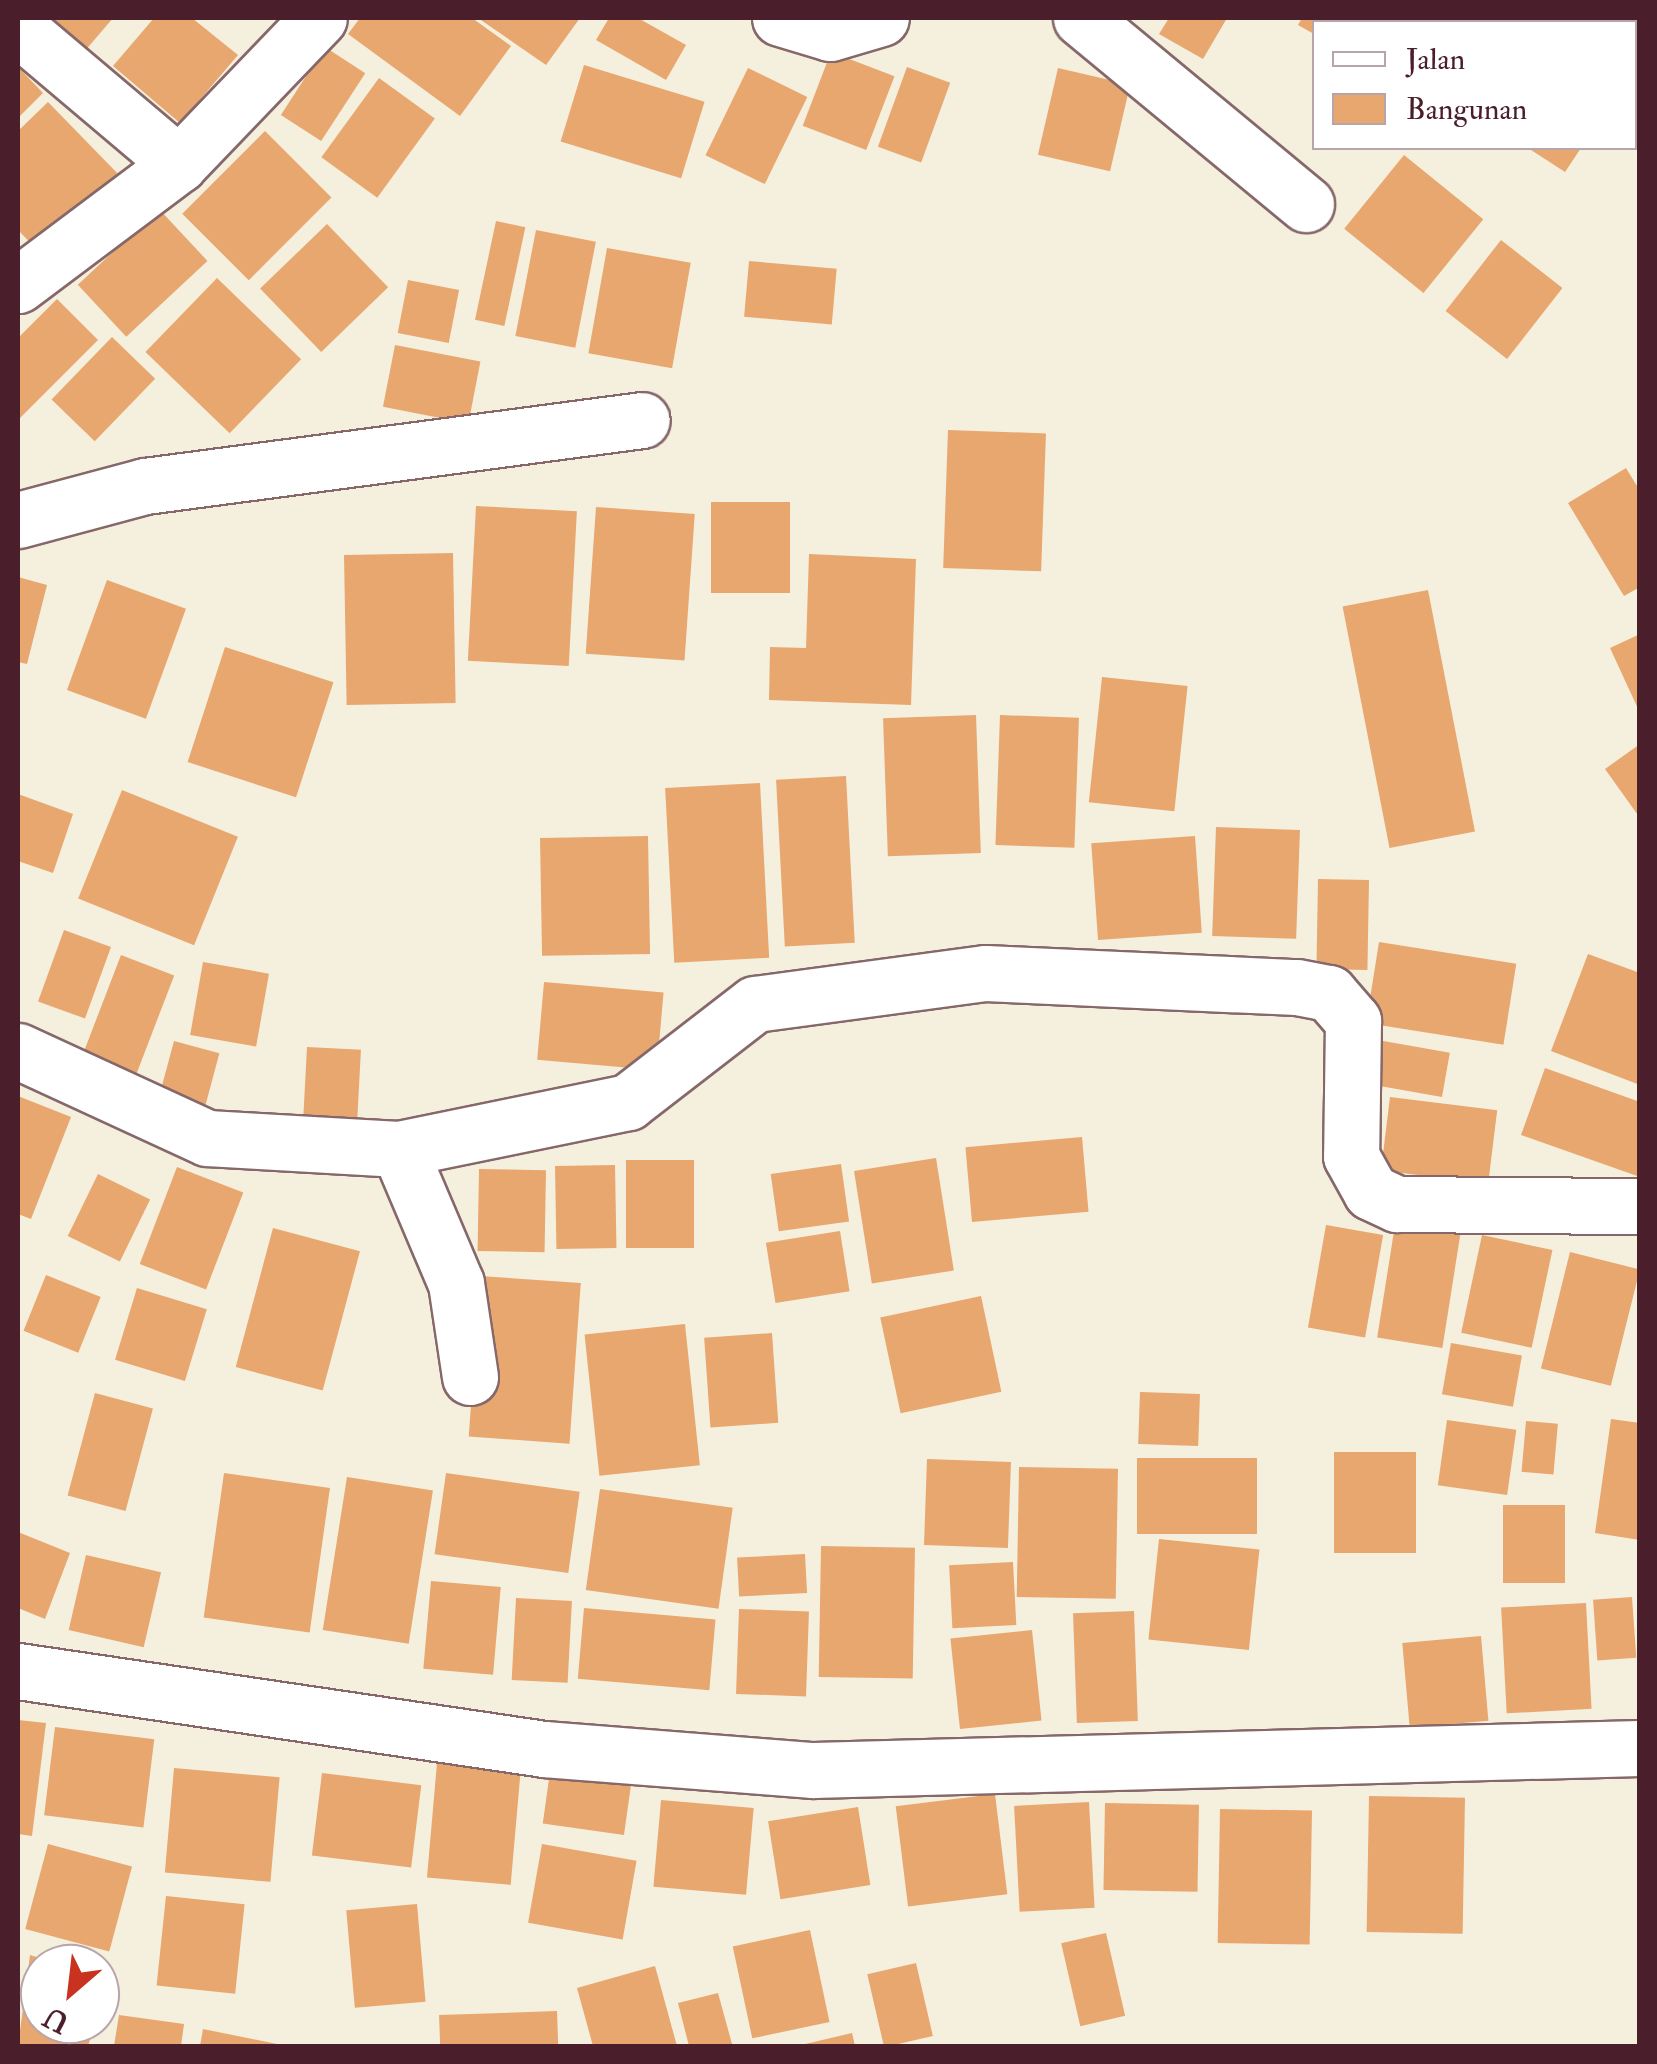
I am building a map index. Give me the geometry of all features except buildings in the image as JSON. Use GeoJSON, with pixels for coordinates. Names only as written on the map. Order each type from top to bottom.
{"type":"FeatureCollection","features":[{"type":"Feature","properties":{"kind":"street"},"geometry":{"type":"LineString","coordinates":[[18,285],[179,164],[319,18]]}},
{"type":"Feature","properties":{"kind":"street"},"geometry":{"type":"LineString","coordinates":[[780,18],[830,33],[881,18]]}},
{"type":"Feature","properties":{"kind":"street"},"geometry":{"type":"LineString","coordinates":[[1081,18],[1306,204]]}},
{"type":"Feature","properties":{"kind":"street"},"geometry":{"type":"LineString","coordinates":[[18,28],[179,164]]}},
{"type":"Feature","properties":{"kind":"street"},"geometry":{"type":"LineString","coordinates":[[18,520],[145,486],[642,420]]}},
{"type":"Feature","properties":{"kind":"street"},"geometry":{"type":"LineString","coordinates":[[18,1051],[207,1138],[399,1148],[628,1102],[755,1004],[985,973],[1297,987],[1329,993],[1353,1021],[1351,1156],[1371,1192],[1396,1204],[1640,1206]]}},
{"type":"Feature","properties":{"kind":"street"},"geometry":{"type":"LineString","coordinates":[[399,1148],[456,1282],[470,1377]]}},
{"type":"Feature","properties":{"kind":"street"},"geometry":{"type":"LineString","coordinates":[[18,1671],[544,1749],[813,1770],[1640,1748]]}}]}
